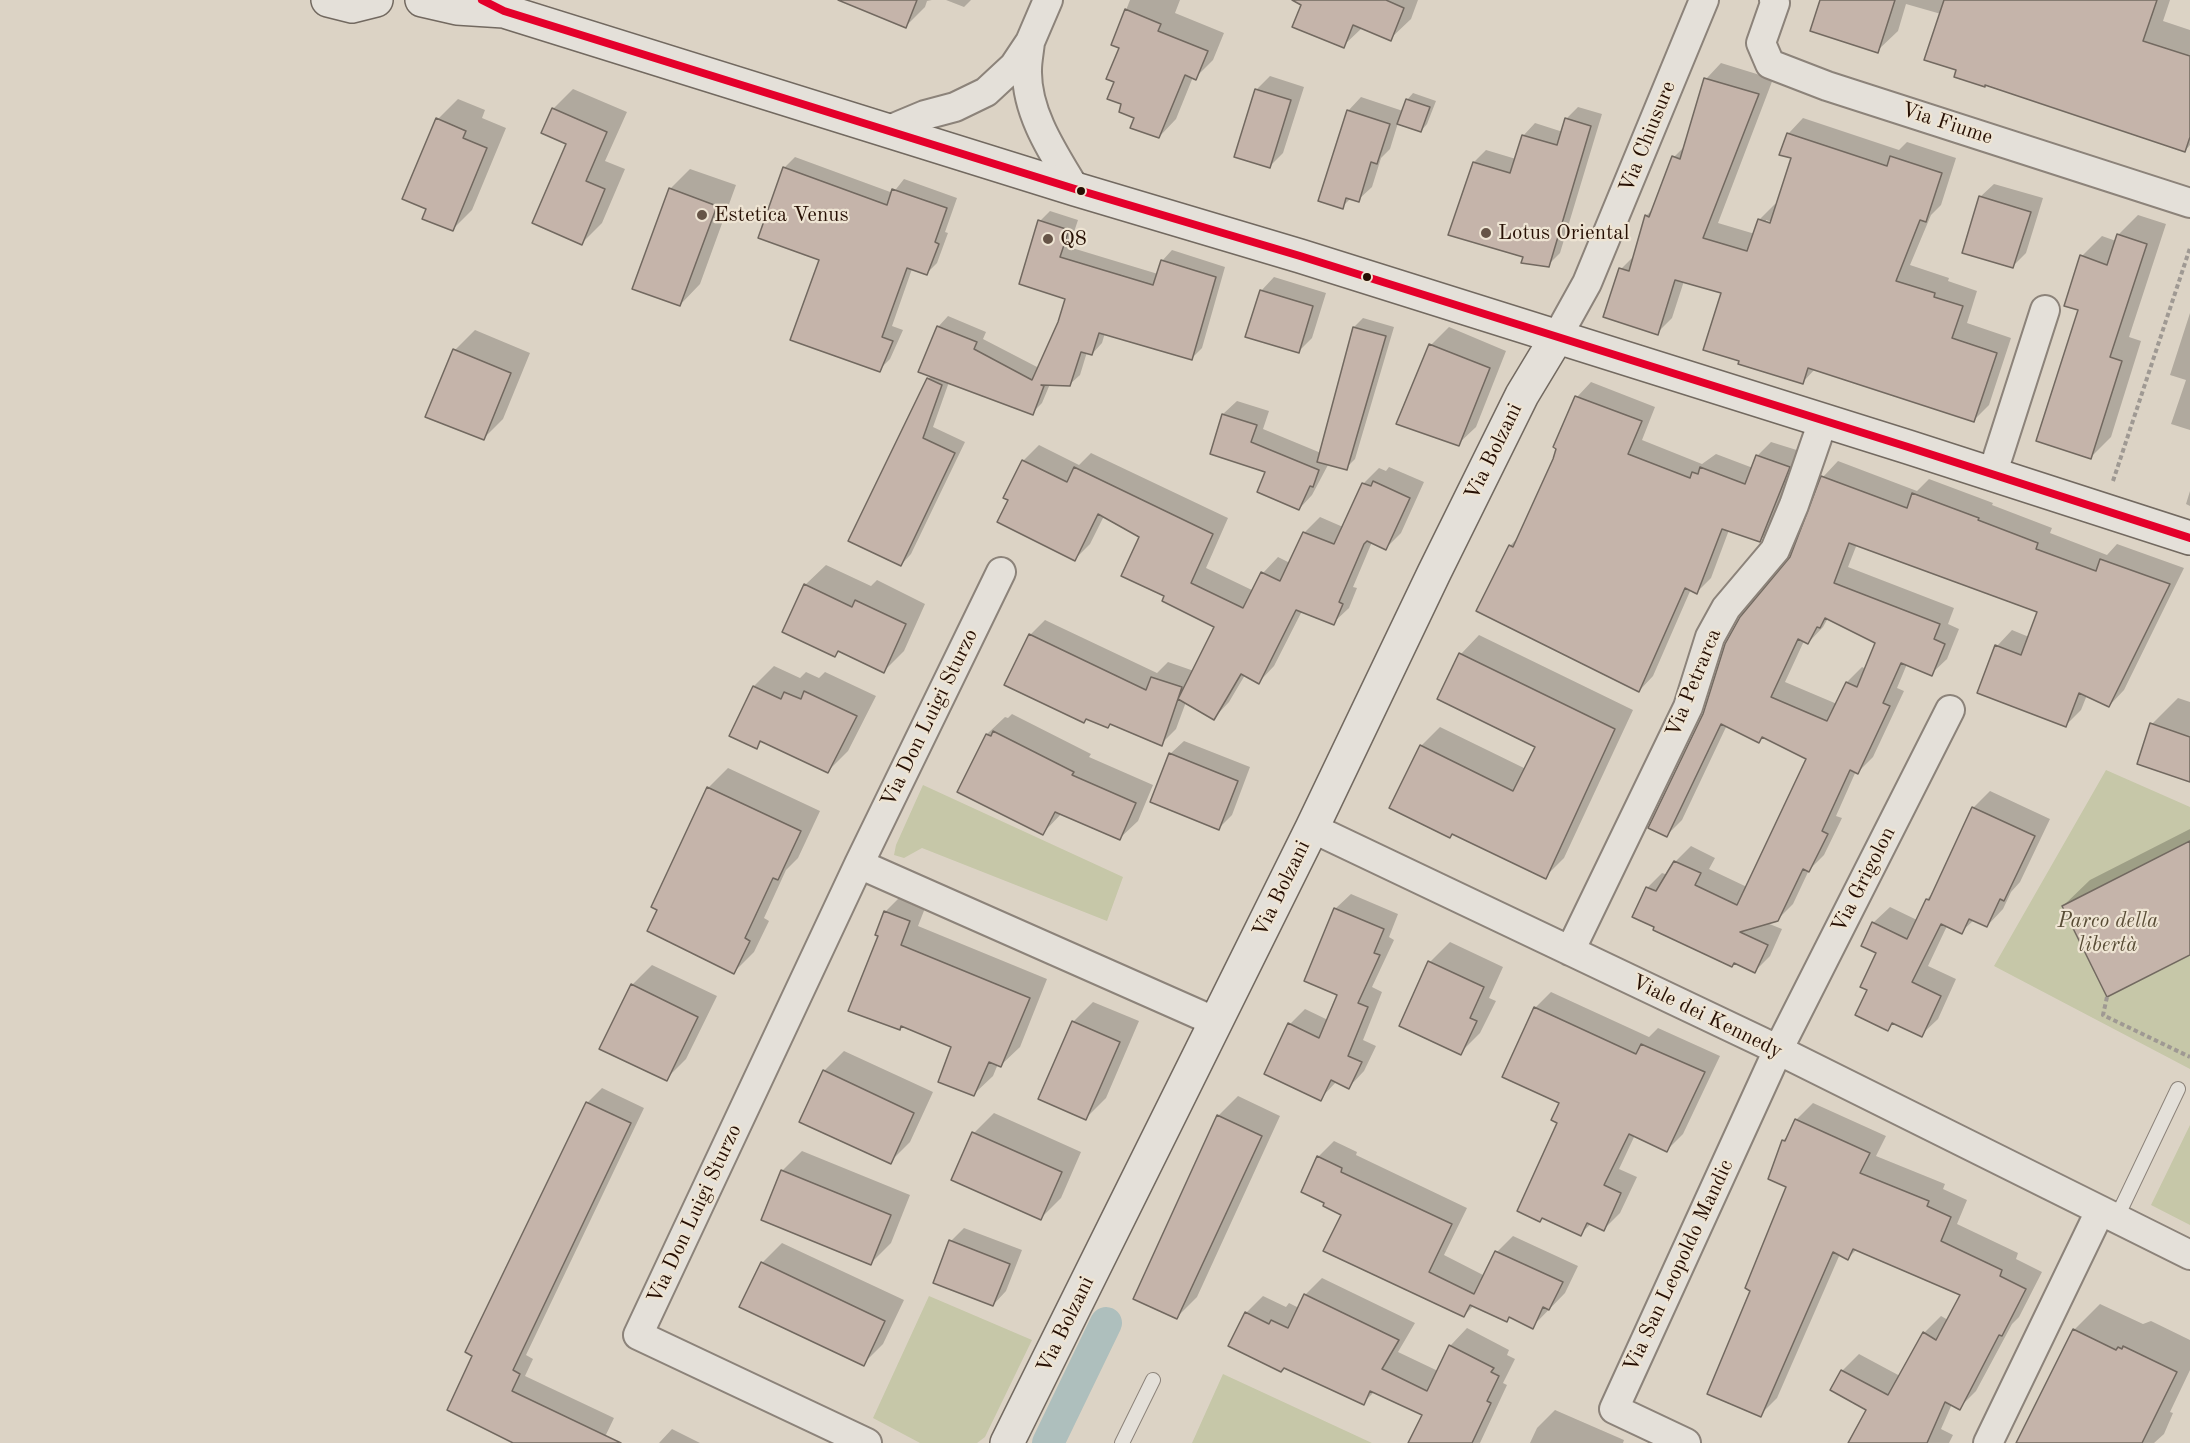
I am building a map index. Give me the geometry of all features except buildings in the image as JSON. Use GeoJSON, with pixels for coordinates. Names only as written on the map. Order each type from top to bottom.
{"type":"FeatureCollection","features":[{"type":"Feature","properties":{"kind":"main road"},"geometry":{"type":"LineString","coordinates":[[328,0],[352,6],[376,0]]}},
{"type":"Feature","properties":{"kind":"main road"},"geometry":{"type":"LineString","coordinates":[[422,0],[457,8],[493,5],[1075,189],[1300,256],[2190,538]]}},
{"type":"Feature","properties":{"kind":"main road","name":"Via Bolzani"},"geometry":{"type":"LineString","coordinates":[[1007,1443],[1312,828],[1512,416],[1557,337]]}},
{"type":"Feature","properties":{"kind":"street"},"geometry":{"type":"LineString","coordinates":[[889,130],[925,115],[955,107],[986,92],[1014,66],[1030,42],[1048,0]]}},
{"type":"Feature","properties":{"kind":"street","name":"Via Chiusure"},"geometry":{"type":"LineString","coordinates":[[1557,337],[1587,283],[1704,0]]}},
{"type":"Feature","properties":{"kind":"street","name":"Via Fiume"},"geometry":{"type":"LineString","coordinates":[[1774,0],[1775,3],[1761,43],[1770,63],[1827,86],[2190,203]]}},
{"type":"Feature","properties":{"kind":"street"},"geometry":{"type":"LineString","coordinates":[[1030,42],[1027,72],[1033,108],[1051,149],[1075,189]]}},
{"type":"Feature","properties":{"kind":"street"},"geometry":{"type":"LineString","coordinates":[[1992,474],[2045,310]]}},
{"type":"Feature","properties":{"kind":"street","name":"Via Petrarca"},"geometry":{"type":"LineString","coordinates":[[1570,951],[1688,707],[1710,637],[1726,608],[1775,550],[1794,505],[1823,421]]}},
{"type":"Feature","properties":{"kind":"street","name":"Via Don Luigi Sturzo"},"geometry":{"type":"LineString","coordinates":[[867,1443],[638,1335],[859,864],[1001,572]]}},
{"type":"Feature","properties":{"kind":"street","name":"Via Grigolon"},"geometry":{"type":"LineString","coordinates":[[1778,1050],[1950,710]]}},
{"type":"Feature","properties":{"kind":"street","name":"Viale dei Kennedy"},"geometry":{"type":"LineString","coordinates":[[1312,828],[1778,1050],[2190,1255]]}},
{"type":"Feature","properties":{"kind":"street"},"geometry":{"type":"LineString","coordinates":[[859,864],[1216,1022]]}},
{"type":"Feature","properties":{"kind":"street","name":"Via San Leopoldo Mandic"},"geometry":{"type":"LineString","coordinates":[[1686,1443],[1614,1409],[1778,1050]]}},
{"type":"Feature","properties":{"kind":"street"},"geometry":{"type":"LineString","coordinates":[[1988,1443],[2108,1215]]}},
{"type":"Feature","properties":{"kind":"lane"},"geometry":{"type":"LineString","coordinates":[[2108,1215],[2178,1089]]}},
{"type":"Feature","properties":{"kind":"lane"},"geometry":{"type":"LineString","coordinates":[[1122,1443],[1153,1380]]}},
{"type":"Feature","properties":{"kind":"path"},"geometry":{"type":"LineString","coordinates":[[2103,510],[2190,248]]}},
{"type":"Feature","properties":{"kind":"path"},"geometry":{"type":"LineString","coordinates":[[2106,997],[2103,1015],[2190,1057]]}},
{"type":"Feature","properties":{"kind":"green space","name":"Parco della libertà"},"geometry":{"type":"Polygon","coordinates":[[[2106,770],[2190,807],[2190,1069],[1994,966],[2106,770]]]}},
{"type":"Feature","properties":{"kind":"green space"},"geometry":{"type":"Polygon","coordinates":[[[923,785],[1123,877],[1107,921],[922,848],[904,858],[894,855],[896,845],[923,785]]]}},
{"type":"Feature","properties":{"kind":"green space"},"geometry":{"type":"Polygon","coordinates":[[[2190,1125],[2190,1225],[2151,1205],[2190,1125]]]}},
{"type":"Feature","properties":{"kind":"green space"},"geometry":{"type":"Polygon","coordinates":[[[929,1296],[1032,1340],[985,1437],[977,1443],[920,1443],[873,1418],[929,1296]]]}},
{"type":"Feature","properties":{"kind":"green space"},"geometry":{"type":"Polygon","coordinates":[[[1223,1374],[1372,1443],[1192,1443],[1223,1374]]]}},
{"type":"Feature","properties":{"kind":"waterway"},"geometry":{"type":"LineString","coordinates":[[1048,1443],[1106,1323]]}},
{"type":"Feature","properties":{"kind":"transit line"},"geometry":{"type":"LineString","coordinates":[[482,0],[504,11],[1075,189],[1300,256],[2190,538]]}},
{"type":"Feature","properties":{"kind":"place","name":"Estetica Venus"},"geometry":{"type":"Point","coordinates":[702,215]}},
{"type":"Feature","properties":{"kind":"place","name":"Lotus Oriental"},"geometry":{"type":"Point","coordinates":[1486,233]}},
{"type":"Feature","properties":{"kind":"place","name":"Q8"},"geometry":{"type":"Point","coordinates":[1048,239]}}]}
